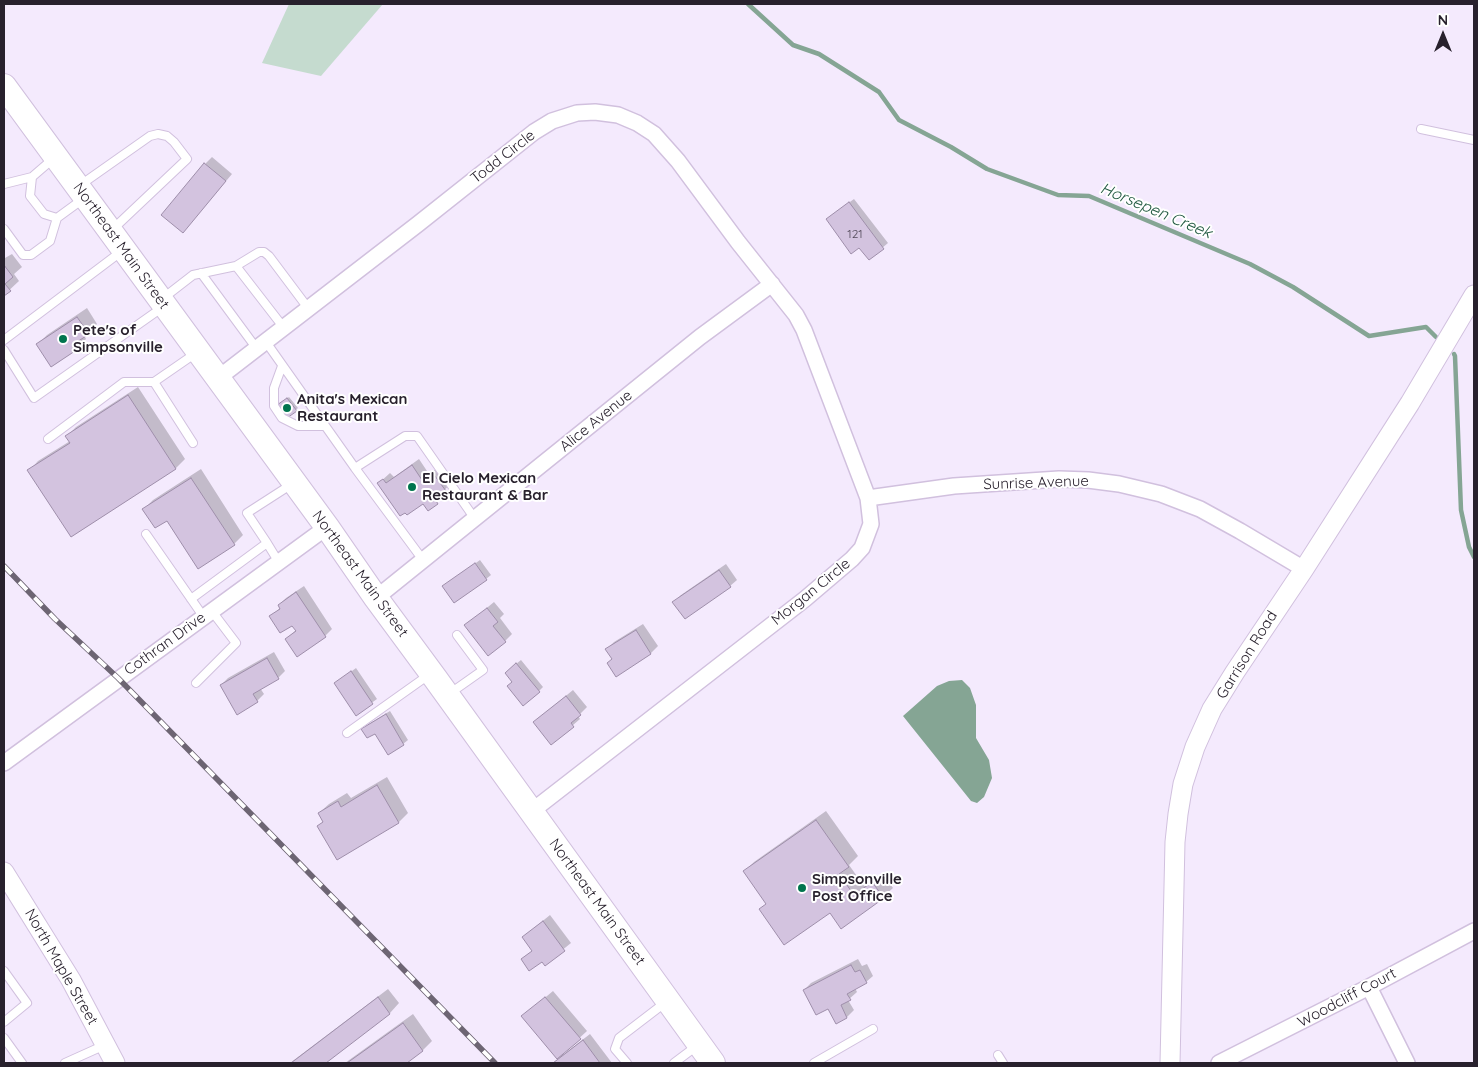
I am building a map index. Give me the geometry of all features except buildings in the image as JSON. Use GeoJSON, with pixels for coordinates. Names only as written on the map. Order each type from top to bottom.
{"type":"FeatureCollection","features":[{"type":"Feature","properties":{"kind":"main road","name":"Northeast Main Street"},"geometry":{"type":"LineString","coordinates":[[4,86],[327,527],[376,598],[713,1063]]}},
{"type":"Feature","properties":{"kind":"street","name":"Todd Circle"},"geometry":{"type":"LineString","coordinates":[[218,378],[543,126],[577,113],[595,112],[628,118],[654,134],[678,162],[772,284]]}},
{"type":"Feature","properties":{"kind":"street","name":"Morgan Circle"},"geometry":{"type":"LineString","coordinates":[[532,811],[806,599],[862,548],[871,524],[868,498],[804,330],[796,315],[772,284]]}},
{"type":"Feature","properties":{"kind":"street","name":"Alice Avenue"},"geometry":{"type":"LineString","coordinates":[[376,598],[700,337],[772,284]]}},
{"type":"Feature","properties":{"kind":"street","name":"Garrison Road"},"geometry":{"type":"LineString","coordinates":[[1170,1063],[1175,842],[1183,784],[1195,748],[1212,709],[1415,394],[1474,295]]}},
{"type":"Feature","properties":{"kind":"street","name":"Sunrise Avenue"},"geometry":{"type":"LineString","coordinates":[[868,498],[954,486],[1060,480],[1088,480],[1119,484],[1161,494],[1200,508],[1304,569]]}},
{"type":"Feature","properties":{"kind":"street","name":"Cothran Drive"},"geometry":{"type":"LineString","coordinates":[[4,762],[327,527]]}},
{"type":"Feature","properties":{"kind":"street","name":"North Maple Street"},"geometry":{"type":"LineString","coordinates":[[4,872],[70,980],[115,1063]]}},
{"type":"Feature","properties":{"kind":"street","name":"Woodcliff Court"},"geometry":{"type":"LineString","coordinates":[[1219,1063],[1369,987],[1474,930]]}},
{"type":"Feature","properties":{"kind":"street"},"geometry":{"type":"LineString","coordinates":[[1369,987],[1407,1063]]}},
{"type":"Feature","properties":{"kind":"lane"},"geometry":{"type":"LineString","coordinates":[[1421,130],[1474,140]]}},
{"type":"Feature","properties":{"kind":"lane"},"geometry":{"type":"LineString","coordinates":[[4,228],[23,255],[32,255],[50,240],[57,218],[81,192],[150,136],[158,134],[167,136],[187,159],[117,241],[4,340]]}},
{"type":"Feature","properties":{"kind":"lane"},"geometry":{"type":"LineString","coordinates":[[4,184],[32,177],[55,156]]}},
{"type":"Feature","properties":{"kind":"lane"},"geometry":{"type":"LineString","coordinates":[[32,177],[30,196],[44,214],[57,218]]}},
{"type":"Feature","properties":{"kind":"lane"},"geometry":{"type":"LineString","coordinates":[[4,350],[34,398],[162,303],[193,275],[236,266],[258,252],[264,252],[269,256],[308,308]]}},
{"type":"Feature","properties":{"kind":"lane"},"geometry":{"type":"LineString","coordinates":[[236,266],[284,328]]}},
{"type":"Feature","properties":{"kind":"lane"},"geometry":{"type":"LineString","coordinates":[[201,273],[261,346],[282,366],[423,560]]}},
{"type":"Feature","properties":{"kind":"lane"},"geometry":{"type":"LineString","coordinates":[[48,439],[124,382],[154,382],[198,352]]}},
{"type":"Feature","properties":{"kind":"lane"},"geometry":{"type":"LineString","coordinates":[[282,366],[274,388],[274,406],[282,418],[298,426],[325,426]]}},
{"type":"Feature","properties":{"kind":"lane"},"geometry":{"type":"LineString","coordinates":[[154,382],[193,443]]}},
{"type":"Feature","properties":{"kind":"lane"},"geometry":{"type":"LineString","coordinates":[[355,468],[405,436],[417,436],[474,519]]}},
{"type":"Feature","properties":{"kind":"lane"},"geometry":{"type":"LineString","coordinates":[[278,561],[247,513],[293,483]]}},
{"type":"Feature","properties":{"kind":"lane"},"geometry":{"type":"LineString","coordinates":[[146,534],[191,599],[236,643],[196,683]]}},
{"type":"Feature","properties":{"kind":"lane"},"geometry":{"type":"LineString","coordinates":[[191,599],[267,543]]}},
{"type":"Feature","properties":{"kind":"lane"},"geometry":{"type":"LineString","coordinates":[[448,695],[483,670],[457,635]]}},
{"type":"Feature","properties":{"kind":"lane"},"geometry":{"type":"LineString","coordinates":[[347,733],[432,673]]}},
{"type":"Feature","properties":{"kind":"lane"},"geometry":{"type":"LineString","coordinates":[[4,971],[27,1003],[4,1022]]}},
{"type":"Feature","properties":{"kind":"lane"},"geometry":{"type":"LineString","coordinates":[[627,1063],[615,1049],[619,1038],[668,1001]]}},
{"type":"Feature","properties":{"kind":"lane"},"geometry":{"type":"LineString","coordinates":[[814,1063],[873,1029]]}},
{"type":"Feature","properties":{"kind":"lane"},"geometry":{"type":"LineString","coordinates":[[4,1038],[22,1063]]}},
{"type":"Feature","properties":{"kind":"lane"},"geometry":{"type":"LineString","coordinates":[[674,1063],[700,1044]]}},
{"type":"Feature","properties":{"kind":"lane"},"geometry":{"type":"LineString","coordinates":[[64,1063],[105,1045]]}},
{"type":"Feature","properties":{"kind":"lane"},"geometry":{"type":"LineString","coordinates":[[998,1055],[1002,1063]]}},
{"type":"Feature","properties":{"kind":"shaded area"},"geometry":{"type":"Polygon","coordinates":[[[289,4],[383,4],[321,76],[262,63],[289,4]]]}},
{"type":"Feature","properties":{"kind":"shaded area"},"geometry":{"type":"Polygon","coordinates":[[[962,680],[970,688],[976,705],[976,738],[989,760],[992,778],[984,797],[977,803],[971,801],[903,716],[937,686],[949,681],[962,680]]]}},
{"type":"Feature","properties":{"kind":"waterway","name":"Horsepen Creek"},"geometry":{"type":"LineString","coordinates":[[748,4],[793,45],[819,54],[879,92],[899,120],[951,147],[987,169],[1058,195],[1089,196],[1250,264],[1293,287],[1369,336],[1426,327],[1436,337]]}},
{"type":"Feature","properties":{"kind":"waterway","name":"Horsepen Creek"},"geometry":{"type":"LineString","coordinates":[[1454,354],[1461,510],[1469,547],[1474,557]]}},
{"type":"Feature","properties":{"kind":"railway"},"geometry":{"type":"LineString","coordinates":[[4,566],[55,619],[118,678],[495,1063]]}},
{"type":"Feature","properties":{"kind":"place","name":"Pete's of Simpsonville"},"geometry":{"type":"Point","coordinates":[63,339]}},
{"type":"Feature","properties":{"kind":"place","name":"Anita's Mexican Restaurant"},"geometry":{"type":"Point","coordinates":[287,408]}},
{"type":"Feature","properties":{"kind":"place","name":"El Cielo Mexican Restaurant & Bar"},"geometry":{"type":"Point","coordinates":[412,487]}},
{"type":"Feature","properties":{"kind":"place","name":"Simpsonville Post Office"},"geometry":{"type":"Point","coordinates":[802,888]}}]}
